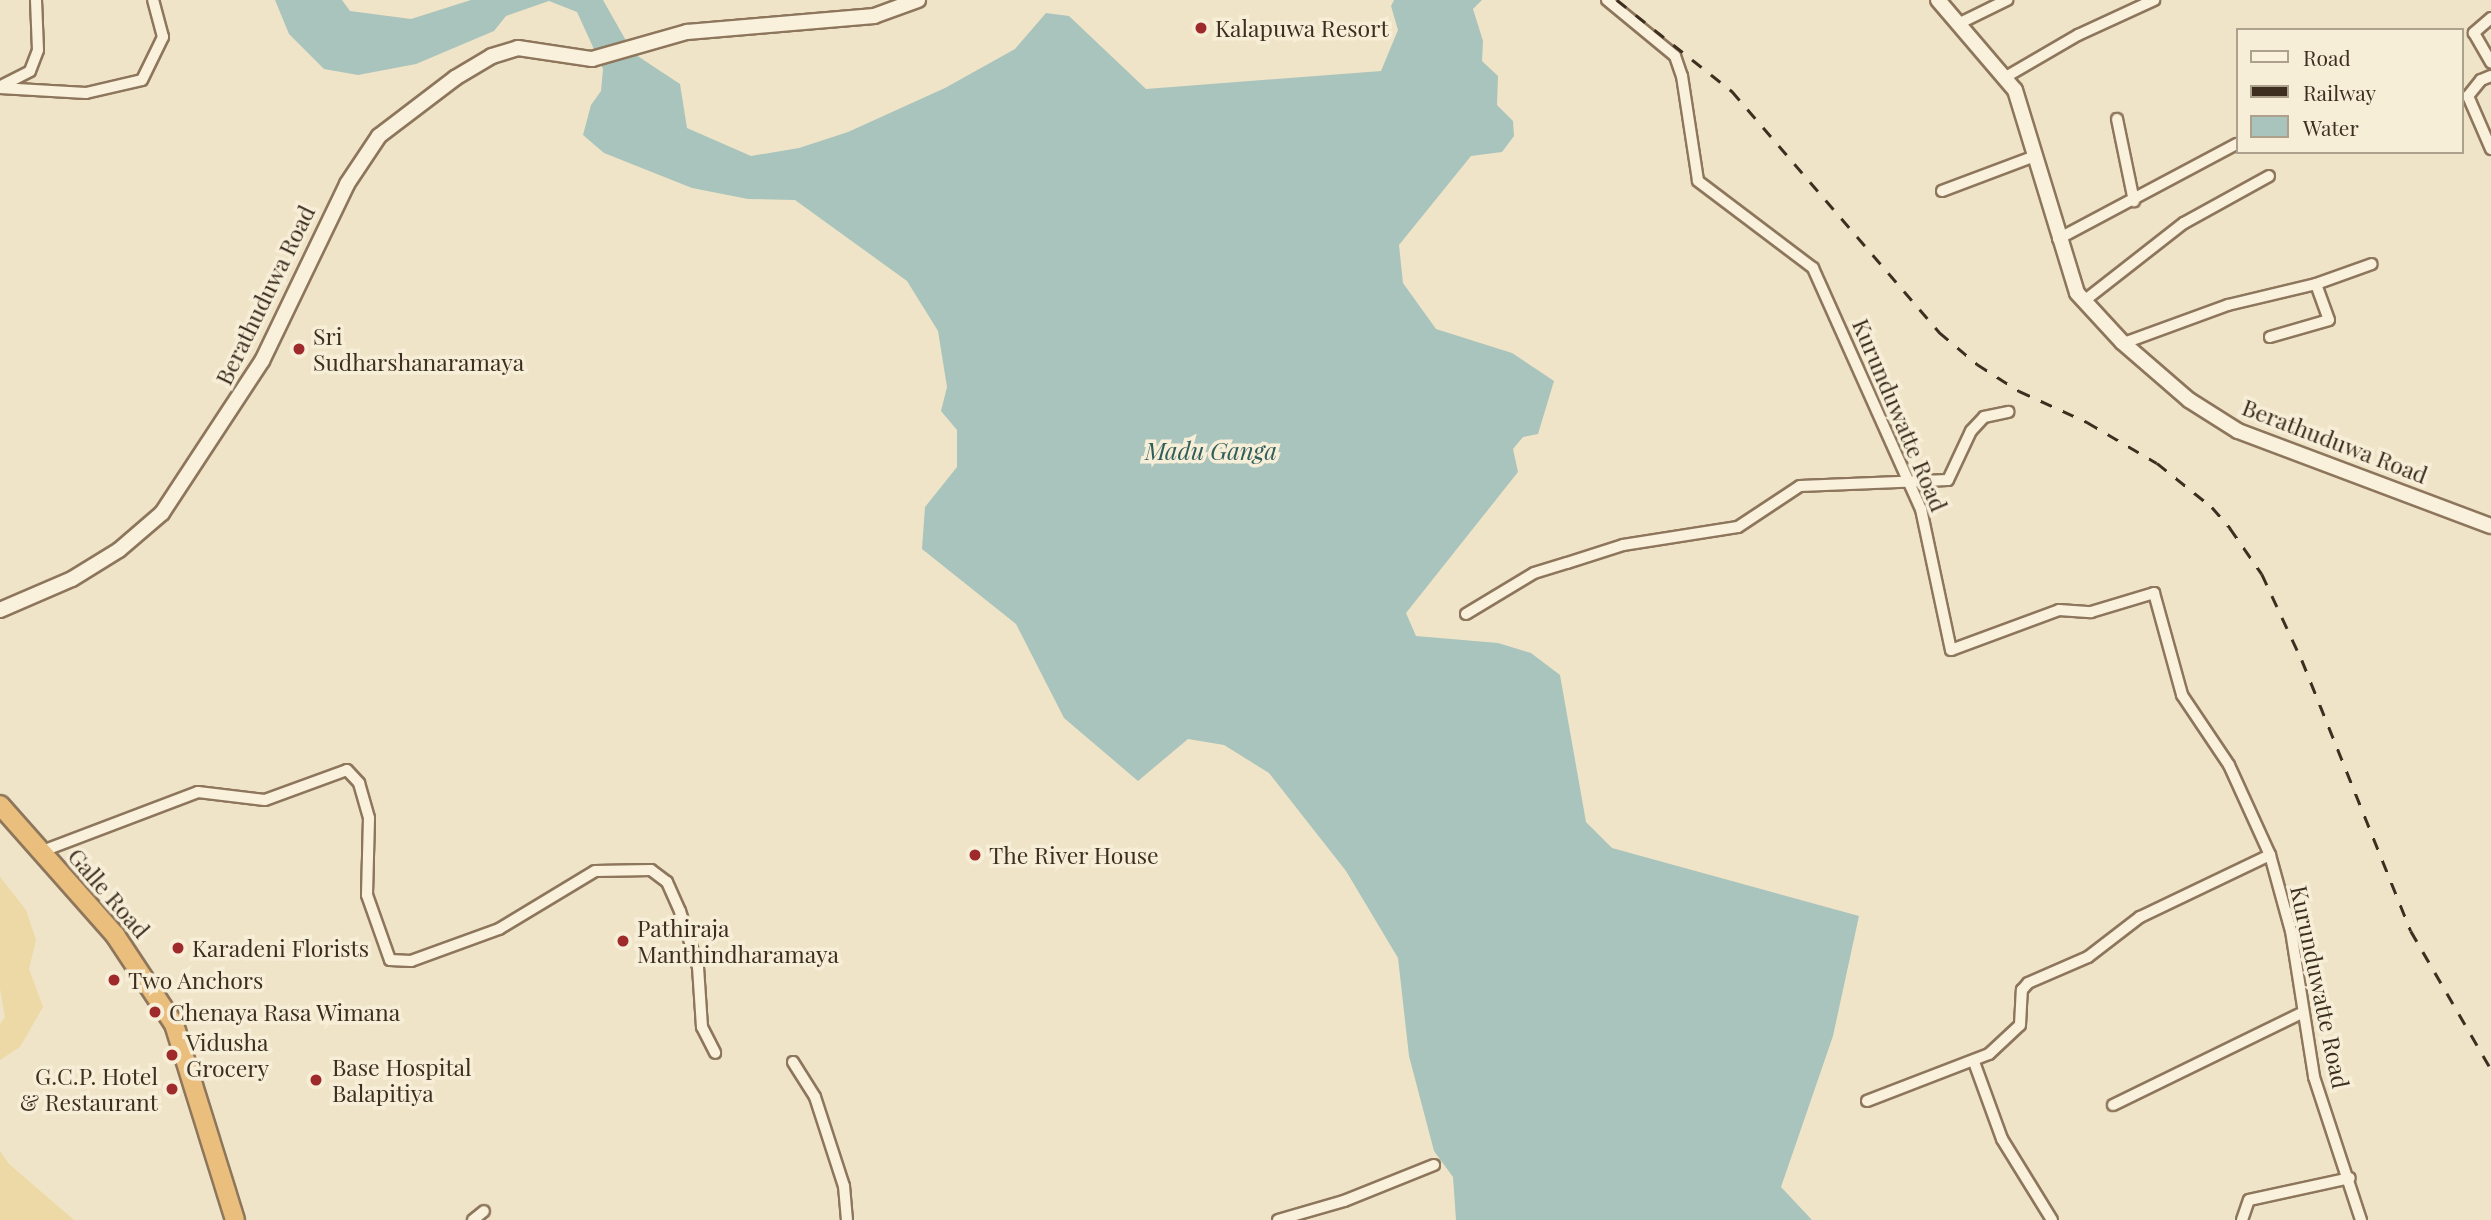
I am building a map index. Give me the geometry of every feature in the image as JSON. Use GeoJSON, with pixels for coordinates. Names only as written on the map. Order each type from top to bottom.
{"type":"FeatureCollection","features":[{"type":"Feature","properties":{"kind":"highway","name":"Galle Road"},"geometry":{"type":"LineString","coordinates":[[0,805],[121,943],[174,1024],[235,1220]]}},
{"type":"Feature","properties":{"kind":"street"},"geometry":{"type":"LineString","coordinates":[[0,87],[30,71],[38,50],[36,0]]}},
{"type":"Feature","properties":{"kind":"street"},"geometry":{"type":"LineString","coordinates":[[0,87],[86,93],[142,80],[163,37],[153,0]]}},
{"type":"Feature","properties":{"kind":"street","name":"Berathuduwa Road"},"geometry":{"type":"LineString","coordinates":[[0,610],[72,579],[119,550],[162,513],[262,361],[326,221],[379,136],[492,56],[518,48],[592,59],[713,28],[874,16],[918,0]]}},
{"type":"Feature","properties":{"kind":"street","name":"Kurunduwatte Road"},"geometry":{"type":"LineString","coordinates":[[1607,0],[1675,56],[1682,76],[1698,181],[1813,268],[1910,483],[1935,565],[1951,650],[2059,610],[2091,612],[2154,593],[2182,695],[2229,765],[2270,855],[2291,931],[2314,1077],[2350,1178],[2361,1220]]}},
{"type":"Feature","properties":{"kind":"street","name":"Berathuduwa Road"},"geometry":{"type":"LineString","coordinates":[[1938,0],[2020,101],[2058,239],[2077,293],[2124,343],[2189,400],[2238,431],[2491,526]]}},
{"type":"Feature","properties":{"kind":"street"},"geometry":{"type":"LineString","coordinates":[[1958,24],[2007,0]]}},
{"type":"Feature","properties":{"kind":"street"},"geometry":{"type":"LineString","coordinates":[[2004,78],[2078,35],[2154,0]]}},
{"type":"Feature","properties":{"kind":"street"},"geometry":{"type":"LineString","coordinates":[[2491,18],[2474,33],[2491,63]]}},
{"type":"Feature","properties":{"kind":"street"},"geometry":{"type":"LineString","coordinates":[[2491,76],[2481,80],[2468,96],[2491,149]]}},
{"type":"Feature","properties":{"kind":"street"},"geometry":{"type":"LineString","coordinates":[[2117,120],[2134,201]]}},
{"type":"Feature","properties":{"kind":"street"},"geometry":{"type":"LineString","coordinates":[[2058,239],[2236,145]]}},
{"type":"Feature","properties":{"kind":"street"},"geometry":{"type":"LineString","coordinates":[[1942,191],[2035,156]]}},
{"type":"Feature","properties":{"kind":"street"},"geometry":{"type":"LineString","coordinates":[[2084,301],[2185,223],[2269,176]]}},
{"type":"Feature","properties":{"kind":"street"},"geometry":{"type":"LineString","coordinates":[[2124,343],[2228,305],[2316,284],[2372,264]]}},
{"type":"Feature","properties":{"kind":"street"},"geometry":{"type":"LineString","coordinates":[[2270,337],[2329,320],[2316,284]]}},
{"type":"Feature","properties":{"kind":"street"},"geometry":{"type":"LineString","coordinates":[[1466,614],[1534,573],[1623,545],[1738,527],[1800,486],[1910,483],[1953,477],[1970,430],[1984,417],[2008,412]]}},
{"type":"Feature","properties":{"kind":"street"},"geometry":{"type":"LineString","coordinates":[[40,852],[198,793],[265,800],[347,770],[359,783],[369,818],[367,895],[390,960],[411,961],[499,929],[595,871],[651,870],[667,882],[680,911],[698,967],[702,1027],[715,1053]]}},
{"type":"Feature","properties":{"kind":"street"},"geometry":{"type":"LineString","coordinates":[[1867,1101],[1974,1062],[2008,1039],[2020,1025],[2022,990],[2028,983],[2088,957],[2140,917],[2270,855]]}},
{"type":"Feature","properties":{"kind":"street"},"geometry":{"type":"LineString","coordinates":[[2113,1105],[2302,1013]]}},
{"type":"Feature","properties":{"kind":"street"},"geometry":{"type":"LineString","coordinates":[[793,1062],[815,1097],[844,1186],[847,1220]]}},
{"type":"Feature","properties":{"kind":"street"},"geometry":{"type":"LineString","coordinates":[[1974,1062],[2002,1139],[2052,1220]]}},
{"type":"Feature","properties":{"kind":"street"},"geometry":{"type":"LineString","coordinates":[[1278,1220],[1312,1215],[1434,1165]]}},
{"type":"Feature","properties":{"kind":"street"},"geometry":{"type":"LineString","coordinates":[[2242,1220],[2249,1200],[2350,1178]]}},
{"type":"Feature","properties":{"kind":"street"},"geometry":{"type":"LineString","coordinates":[[473,1220],[484,1211]]}},
{"type":"Feature","properties":{"kind":"sand"},"geometry":{"type":"Polygon","coordinates":[[[0,877],[26,910],[36,940],[29,969],[43,1007],[20,1047],[0,1060],[0,1024],[5,1017],[0,989],[0,877]]]}},
{"type":"Feature","properties":{"kind":"sand"},"geometry":{"type":"Polygon","coordinates":[[[0,1151],[9,1164],[74,1220],[0,1220],[0,1151]]]}},
{"type":"Feature","properties":{"kind":"water","name":"Madu Ganga"},"geometry":{"type":"Polygon","coordinates":[[[275,0],[342,0],[350,11],[411,19],[471,0],[603,0],[633,53],[680,84],[687,128],[751,156],[799,148],[848,132],[945,88],[1015,49],[1046,13],[1069,16],[1146,89],[1381,71],[1398,30],[1391,6],[1394,0],[1482,0],[1473,9],[1483,41],[1482,61],[1498,76],[1497,105],[1513,121],[1514,136],[1502,152],[1471,156],[1399,245],[1403,283],[1436,329],[1512,353],[1554,381],[1538,434],[1523,437],[1513,449],[1518,472],[1406,613],[1416,636],[1498,643],[1531,653],[1560,675],[1586,822],[1612,848],[1859,916],[1833,1036],[1781,1187],[1812,1220],[1456,1220],[1453,1177],[1434,1151],[1409,1056],[1398,958],[1346,871],[1269,773],[1224,745],[1188,739],[1138,781],[1064,718],[1016,624],[922,549],[925,507],[957,467],[957,430],[941,411],[947,387],[938,331],[907,281],[795,200],[748,199],[692,188],[604,153],[583,135],[591,105],[601,91],[603,69],[577,12],[549,1],[506,16],[494,31],[416,64],[358,75],[324,69],[289,34],[275,0]]]}},
{"type":"Feature","properties":{"kind":"railway"},"geometry":{"type":"LineString","coordinates":[[1617,0],[1732,91],[1939,332],[1977,364],[2019,391],[2087,422],[2157,463],[2212,507],[2230,528],[2262,574],[2302,660],[2411,931],[2491,1069]]}},
{"type":"Feature","properties":{"kind":"place","name":"Kalapuwa Resort"},"geometry":{"type":"Point","coordinates":[1201,28]}},
{"type":"Feature","properties":{"kind":"place","name":"Sri Sudharshanaramaya"},"geometry":{"type":"Point","coordinates":[299,349]}},
{"type":"Feature","properties":{"kind":"place","name":"The River House"},"geometry":{"type":"Point","coordinates":[975,855]}},
{"type":"Feature","properties":{"kind":"place","name":"Pathiraja Manthindharamaya"},"geometry":{"type":"Point","coordinates":[623,941]}},
{"type":"Feature","properties":{"kind":"place","name":"Karadeni Florists"},"geometry":{"type":"Point","coordinates":[178,948]}},
{"type":"Feature","properties":{"kind":"place","name":"Two Anchors"},"geometry":{"type":"Point","coordinates":[114,980]}},
{"type":"Feature","properties":{"kind":"place","name":"Chenaya Rasa Wimana"},"geometry":{"type":"Point","coordinates":[155,1012]}},
{"type":"Feature","properties":{"kind":"place","name":"Vidusha Grocery"},"geometry":{"type":"Point","coordinates":[172,1055]}},
{"type":"Feature","properties":{"kind":"place","name":"Base Hospital Balapitiya"},"geometry":{"type":"Point","coordinates":[316,1080]}},
{"type":"Feature","properties":{"kind":"place","name":"G.C.P. Hotel & Restaurant"},"geometry":{"type":"Point","coordinates":[172,1089]}}]}
